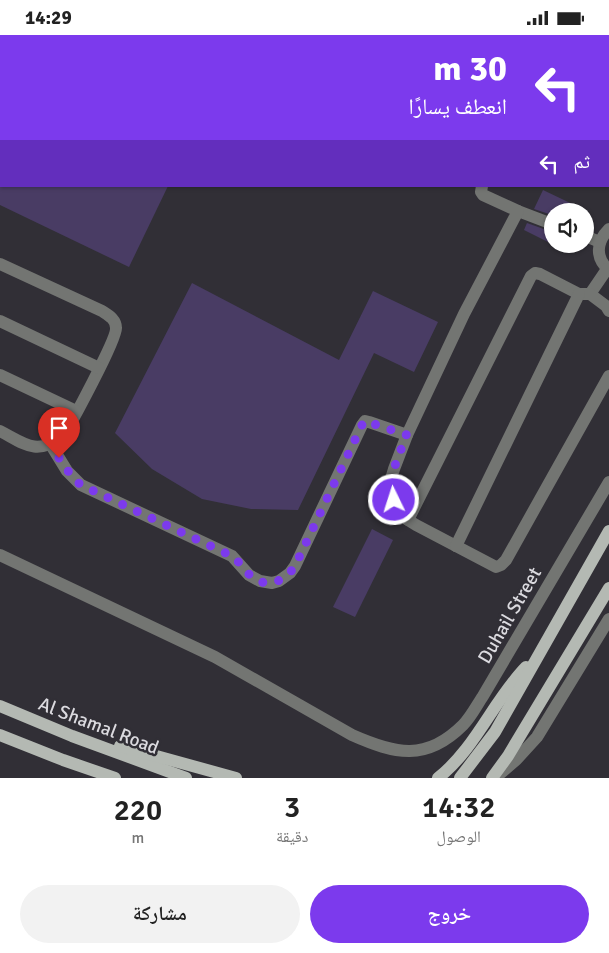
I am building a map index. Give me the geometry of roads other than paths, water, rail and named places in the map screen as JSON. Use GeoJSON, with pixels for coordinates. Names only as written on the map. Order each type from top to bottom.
{"type":"FeatureCollection","features":[{"type":"Feature","properties":{"kind":"main road"},"geometry":{"type":"LineString","coordinates":[[460,778],[495,733],[609,531]]}},
{"type":"Feature","properties":{"kind":"main road"},"geometry":{"type":"LineString","coordinates":[[494,778],[609,589]]}},
{"type":"Feature","properties":{"kind":"main road"},"geometry":{"type":"LineString","coordinates":[[438,778],[466,751],[513,681],[539,655]]}},
{"type":"Feature","properties":{"kind":"main road","name":"Al Shamal Road"},"geometry":{"type":"LineString","coordinates":[[0,706],[186,778]]}},
{"type":"Feature","properties":{"kind":"main road"},"geometry":{"type":"LineString","coordinates":[[0,735],[115,778]]}},
{"type":"Feature","properties":{"kind":"main road"},"geometry":{"type":"LineString","coordinates":[[72,735],[151,754],[236,778]]}},
{"type":"Feature","properties":{"kind":"street"},"geometry":{"type":"LineString","coordinates":[[482,187],[481,192],[483,195],[544,221]]}},
{"type":"Feature","properties":{"kind":"street"},"geometry":{"type":"LineString","coordinates":[[518,211],[464,314],[407,435],[391,479],[394,500],[408,520],[496,567],[501,565],[609,376]]}},
{"type":"Feature","properties":{"kind":"street"},"geometry":{"type":"LineString","coordinates":[[456,546],[585,294],[608,270],[599,257],[598,249],[600,242],[609,229]]}},
{"type":"Feature","properties":{"kind":"street"},"geometry":{"type":"LineString","coordinates":[[594,240],[600,242]]}},
{"type":"Feature","properties":{"kind":"street"},"geometry":{"type":"LineString","coordinates":[[0,264],[102,311],[114,319],[116,328],[99,368],[62,438],[51,445],[35,448],[0,431]]}},
{"type":"Feature","properties":{"kind":"street"},"geometry":{"type":"LineString","coordinates":[[408,520],[531,276],[535,273],[585,294],[606,306],[609,311]]}},
{"type":"Feature","properties":{"kind":"street"},"geometry":{"type":"LineString","coordinates":[[0,321],[99,368]]}},
{"type":"Feature","properties":{"kind":"street"},"geometry":{"type":"LineString","coordinates":[[0,375],[76,411]]}},
{"type":"Feature","properties":{"kind":"street"},"geometry":{"type":"LineString","coordinates":[[51,445],[67,471],[81,485],[232,556],[254,579],[265,583],[272,583],[284,578],[295,566],[365,421],[407,435]]}},
{"type":"Feature","properties":{"kind":"street","name":"Duhail Street"},"geometry":{"type":"LineString","coordinates":[[0,555],[215,657],[352,735],[376,746],[400,752],[423,750],[445,740],[464,724],[483,696],[609,483]]}},
{"type":"Feature","properties":{"kind":"street"},"geometry":{"type":"LineString","coordinates":[[494,778],[516,760],[537,737],[609,619]]}}]}
